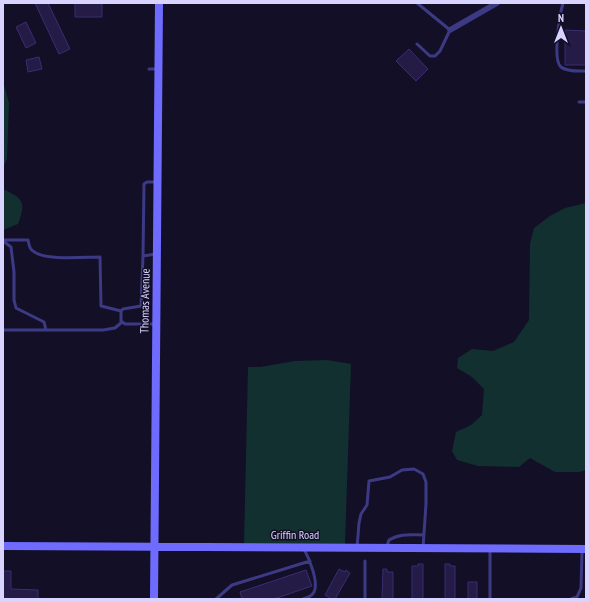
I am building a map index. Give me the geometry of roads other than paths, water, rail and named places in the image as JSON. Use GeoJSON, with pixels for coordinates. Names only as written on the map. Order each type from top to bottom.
{"type":"FeatureCollection","features":[{"type":"Feature","properties":{"kind":"street","name":"Thomas Avenue"},"geometry":{"type":"LineString","coordinates":[[154,599],[159,3]]}},
{"type":"Feature","properties":{"kind":"street"},"geometry":{"type":"LineString","coordinates":[[450,30],[497,3]]}},
{"type":"Feature","properties":{"kind":"street","name":"Griffin Road"},"geometry":{"type":"LineString","coordinates":[[3,546],[584,549]]}},
{"type":"Feature","properties":{"kind":"lane"},"geometry":{"type":"LineString","coordinates":[[417,3],[450,30],[440,51],[435,56],[430,56],[417,44]]}},
{"type":"Feature","properties":{"kind":"lane"},"geometry":{"type":"LineString","coordinates":[[563,3],[557,58],[561,67],[565,69],[586,72]]}},
{"type":"Feature","properties":{"kind":"lane"},"geometry":{"type":"LineString","coordinates":[[149,69],[159,69]]}},
{"type":"Feature","properties":{"kind":"lane"},"geometry":{"type":"LineString","coordinates":[[579,102],[586,102]]}},
{"type":"Feature","properties":{"kind":"lane"},"geometry":{"type":"LineString","coordinates":[[3,240],[28,240],[30,248],[44,257],[100,257],[101,306],[121,311],[123,309],[141,306],[144,184],[147,182],[158,182]]}},
{"type":"Feature","properties":{"kind":"lane"},"geometry":{"type":"LineString","coordinates":[[3,240],[11,247],[14,272],[14,300],[16,308],[44,322],[46,330]]}},
{"type":"Feature","properties":{"kind":"lane"},"geometry":{"type":"LineString","coordinates":[[143,256],[158,254]]}},
{"type":"Feature","properties":{"kind":"lane"},"geometry":{"type":"LineString","coordinates":[[121,311],[122,322]]}},
{"type":"Feature","properties":{"kind":"lane"},"geometry":{"type":"LineString","coordinates":[[3,330],[104,330],[115,328],[122,322]]}},
{"type":"Feature","properties":{"kind":"lane"},"geometry":{"type":"LineString","coordinates":[[122,322],[125,324],[157,324]]}},
{"type":"Feature","properties":{"kind":"lane"},"geometry":{"type":"LineString","coordinates":[[357,548],[358,523],[366,506],[369,481],[390,477],[402,470],[414,469],[423,474],[426,482],[423,548]]}},
{"type":"Feature","properties":{"kind":"lane"},"geometry":{"type":"LineString","coordinates":[[387,548],[389,540],[396,536],[407,534],[424,535]]}},
{"type":"Feature","properties":{"kind":"lane"},"geometry":{"type":"LineString","coordinates":[[303,599],[309,597],[314,592],[313,570],[304,548]]}},
{"type":"Feature","properties":{"kind":"lane"},"geometry":{"type":"LineString","coordinates":[[490,548],[490,599]]}},
{"type":"Feature","properties":{"kind":"lane"},"geometry":{"type":"LineString","coordinates":[[570,599],[577,597],[581,588],[584,549]]}},
{"type":"Feature","properties":{"kind":"lane"},"geometry":{"type":"LineString","coordinates":[[216,599],[232,585],[310,561]]}},
{"type":"Feature","properties":{"kind":"lane"},"geometry":{"type":"LineString","coordinates":[[365,561],[365,599]]}}]}
